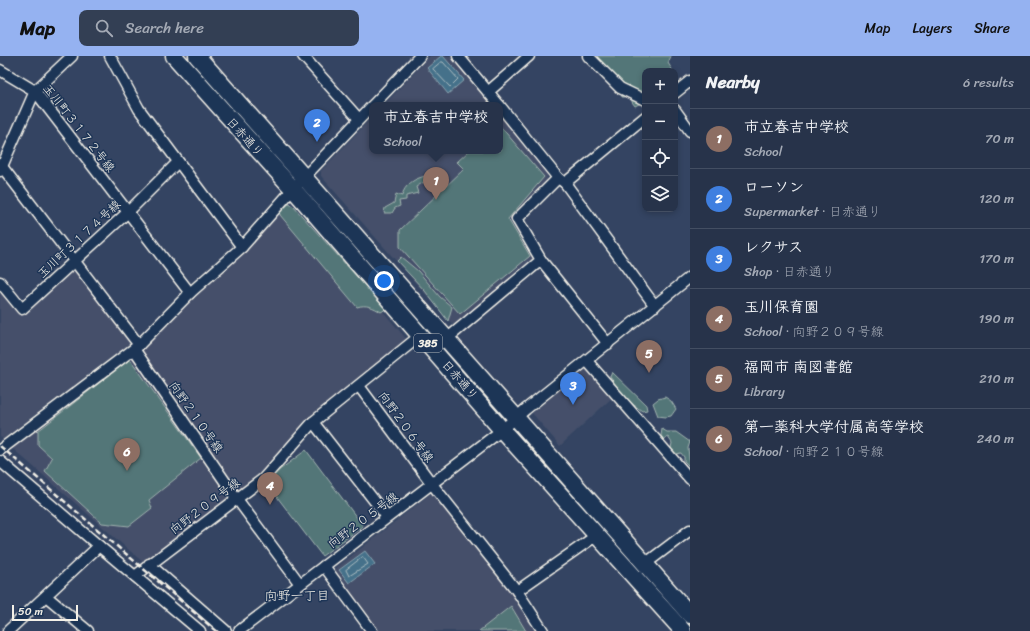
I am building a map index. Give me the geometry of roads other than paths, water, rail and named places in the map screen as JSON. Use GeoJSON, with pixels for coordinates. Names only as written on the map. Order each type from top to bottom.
{"type":"FeatureCollection","features":[{"type":"Feature","properties":{"kind":"highway","name":"日赤通り"},"geometry":{"type":"LineString","coordinates":[[174,56],[292,190],[301,198],[502,430],[683,631]]}},
{"type":"Feature","properties":{"kind":"highway","name":"日赤通り"},"geometry":{"type":"LineString","coordinates":[[197,56],[690,615]]}},
{"type":"Feature","properties":{"kind":"street"},"geometry":{"type":"LineString","coordinates":[[1,167],[35,91],[72,56]]}},
{"type":"Feature","properties":{"kind":"street"},"geometry":{"type":"LineString","coordinates":[[110,56],[139,110],[242,247]]}},
{"type":"Feature","properties":{"kind":"street"},"geometry":{"type":"LineString","coordinates":[[303,56],[359,119]]}},
{"type":"Feature","properties":{"kind":"street"},"geometry":{"type":"LineString","coordinates":[[375,102],[420,56]]}},
{"type":"Feature","properties":{"kind":"street"},"geometry":{"type":"LineString","coordinates":[[458,56],[497,102]]}},
{"type":"Feature","properties":{"kind":"street"},"geometry":{"type":"LineString","coordinates":[[488,92],[529,56]]}},
{"type":"Feature","properties":{"kind":"street"},"geometry":{"type":"LineString","coordinates":[[591,57],[620,88],[642,99]]}},
{"type":"Feature","properties":{"kind":"street","name":"玉川町３１７２号線"},"geometry":{"type":"LineString","coordinates":[[0,70],[35,91],[190,293]]}},
{"type":"Feature","properties":{"kind":"street"},"geometry":{"type":"LineString","coordinates":[[678,91],[690,81]]}},
{"type":"Feature","properties":{"kind":"street"},"geometry":{"type":"LineString","coordinates":[[0,450],[136,347],[190,293],[242,247],[292,190],[369,108]]}},
{"type":"Feature","properties":{"kind":"street"},"geometry":{"type":"LineString","coordinates":[[503,110],[562,181],[655,306]]}},
{"type":"Feature","properties":{"kind":"street"},"geometry":{"type":"LineString","coordinates":[[678,114],[690,131]]}},
{"type":"Feature","properties":{"kind":"street"},"geometry":{"type":"LineString","coordinates":[[608,344],[541,260],[517,219],[562,181],[642,119]]}},
{"type":"Feature","properties":{"kind":"street","name":"玉川町３１７４号線"},"geometry":{"type":"LineString","coordinates":[[0,282],[22,310],[128,212],[178,162]]}},
{"type":"Feature","properties":{"kind":"street","name":"向野２１０号線"},"geometry":{"type":"LineString","coordinates":[[1,167],[74,261],[136,347],[237,499],[300,584]]}},
{"type":"Feature","properties":{"kind":"street"},"geometry":{"type":"LineString","coordinates":[[434,350],[541,260]]}},
{"type":"Feature","properties":{"kind":"street","name":"向野２０５号線"},"geometry":{"type":"LineString","coordinates":[[239,631],[502,430],[690,277]]}},
{"type":"Feature","properties":{"kind":"street","name":"向野２０９号線"},"geometry":{"type":"LineString","coordinates":[[135,576],[263,479],[313,422],[360,386],[421,335]]}},
{"type":"Feature","properties":{"kind":"street"},"geometry":{"type":"LineString","coordinates":[[587,361],[690,478]]}},
{"type":"Feature","properties":{"kind":"street","name":"向野２０６号線"},"geometry":{"type":"LineString","coordinates":[[360,386],[432,484],[517,591],[542,631]]}},
{"type":"Feature","properties":{"kind":"street"},"geometry":{"type":"LineString","coordinates":[[313,422],[387,517]]}},
{"type":"Feature","properties":{"kind":"street"},"geometry":{"type":"LineString","coordinates":[[0,461],[200,631]]}},
{"type":"Feature","properties":{"kind":"street"},"geometry":{"type":"LineString","coordinates":[[645,564],[690,530]]}},
{"type":"Feature","properties":{"kind":"street"},"geometry":{"type":"LineString","coordinates":[[517,591],[596,535]]}},
{"type":"Feature","properties":{"kind":"street"},"geometry":{"type":"LineString","coordinates":[[8,631],[99,546]]}},
{"type":"Feature","properties":{"kind":"street"},"geometry":{"type":"LineString","coordinates":[[149,564],[226,631]]}},
{"type":"Feature","properties":{"kind":"street"},"geometry":{"type":"LineString","coordinates":[[324,566],[372,631]]}},
{"type":"Feature","properties":{"kind":"street"},"geometry":{"type":"LineString","coordinates":[[46,596],[88,631]]}},
{"type":"Feature","properties":{"kind":"water"},"geometry":{"type":"Polygon","coordinates":[[[443,56],[464,80],[448,94],[427,68],[443,56]]]}},
{"type":"Feature","properties":{"kind":"water"},"geometry":{"type":"Polygon","coordinates":[[[365,551],[375,564],[349,583],[339,570],[365,551]]]}},
{"type":"Feature","properties":{"kind":"railway"},"geometry":{"type":"LineString","coordinates":[[0,446],[216,631]]}},
{"type":"Feature","properties":{"kind":"place","name":"ローソン"},"geometry":{"type":"Point","coordinates":[317,142]}},
{"type":"Feature","properties":{"kind":"place","name":"市立春吉中学校"},"geometry":{"type":"Point","coordinates":[436,200]}},
{"type":"Feature","properties":{"kind":"place","name":"福岡市 南図書館"},"geometry":{"type":"Point","coordinates":[649,373]}},
{"type":"Feature","properties":{"kind":"place","name":"レクサス"},"geometry":{"type":"Point","coordinates":[573,405]}},
{"type":"Feature","properties":{"kind":"place","name":"第一薬科大学付属高等学校"},"geometry":{"type":"Point","coordinates":[127,471]}},
{"type":"Feature","properties":{"kind":"place","name":"玉川保育園"},"geometry":{"type":"Point","coordinates":[270,505]}},
{"type":"Feature","properties":{"kind":"district","name":"向野一丁目"},"geometry":{"type":"Point","coordinates":[297,595]}}]}
